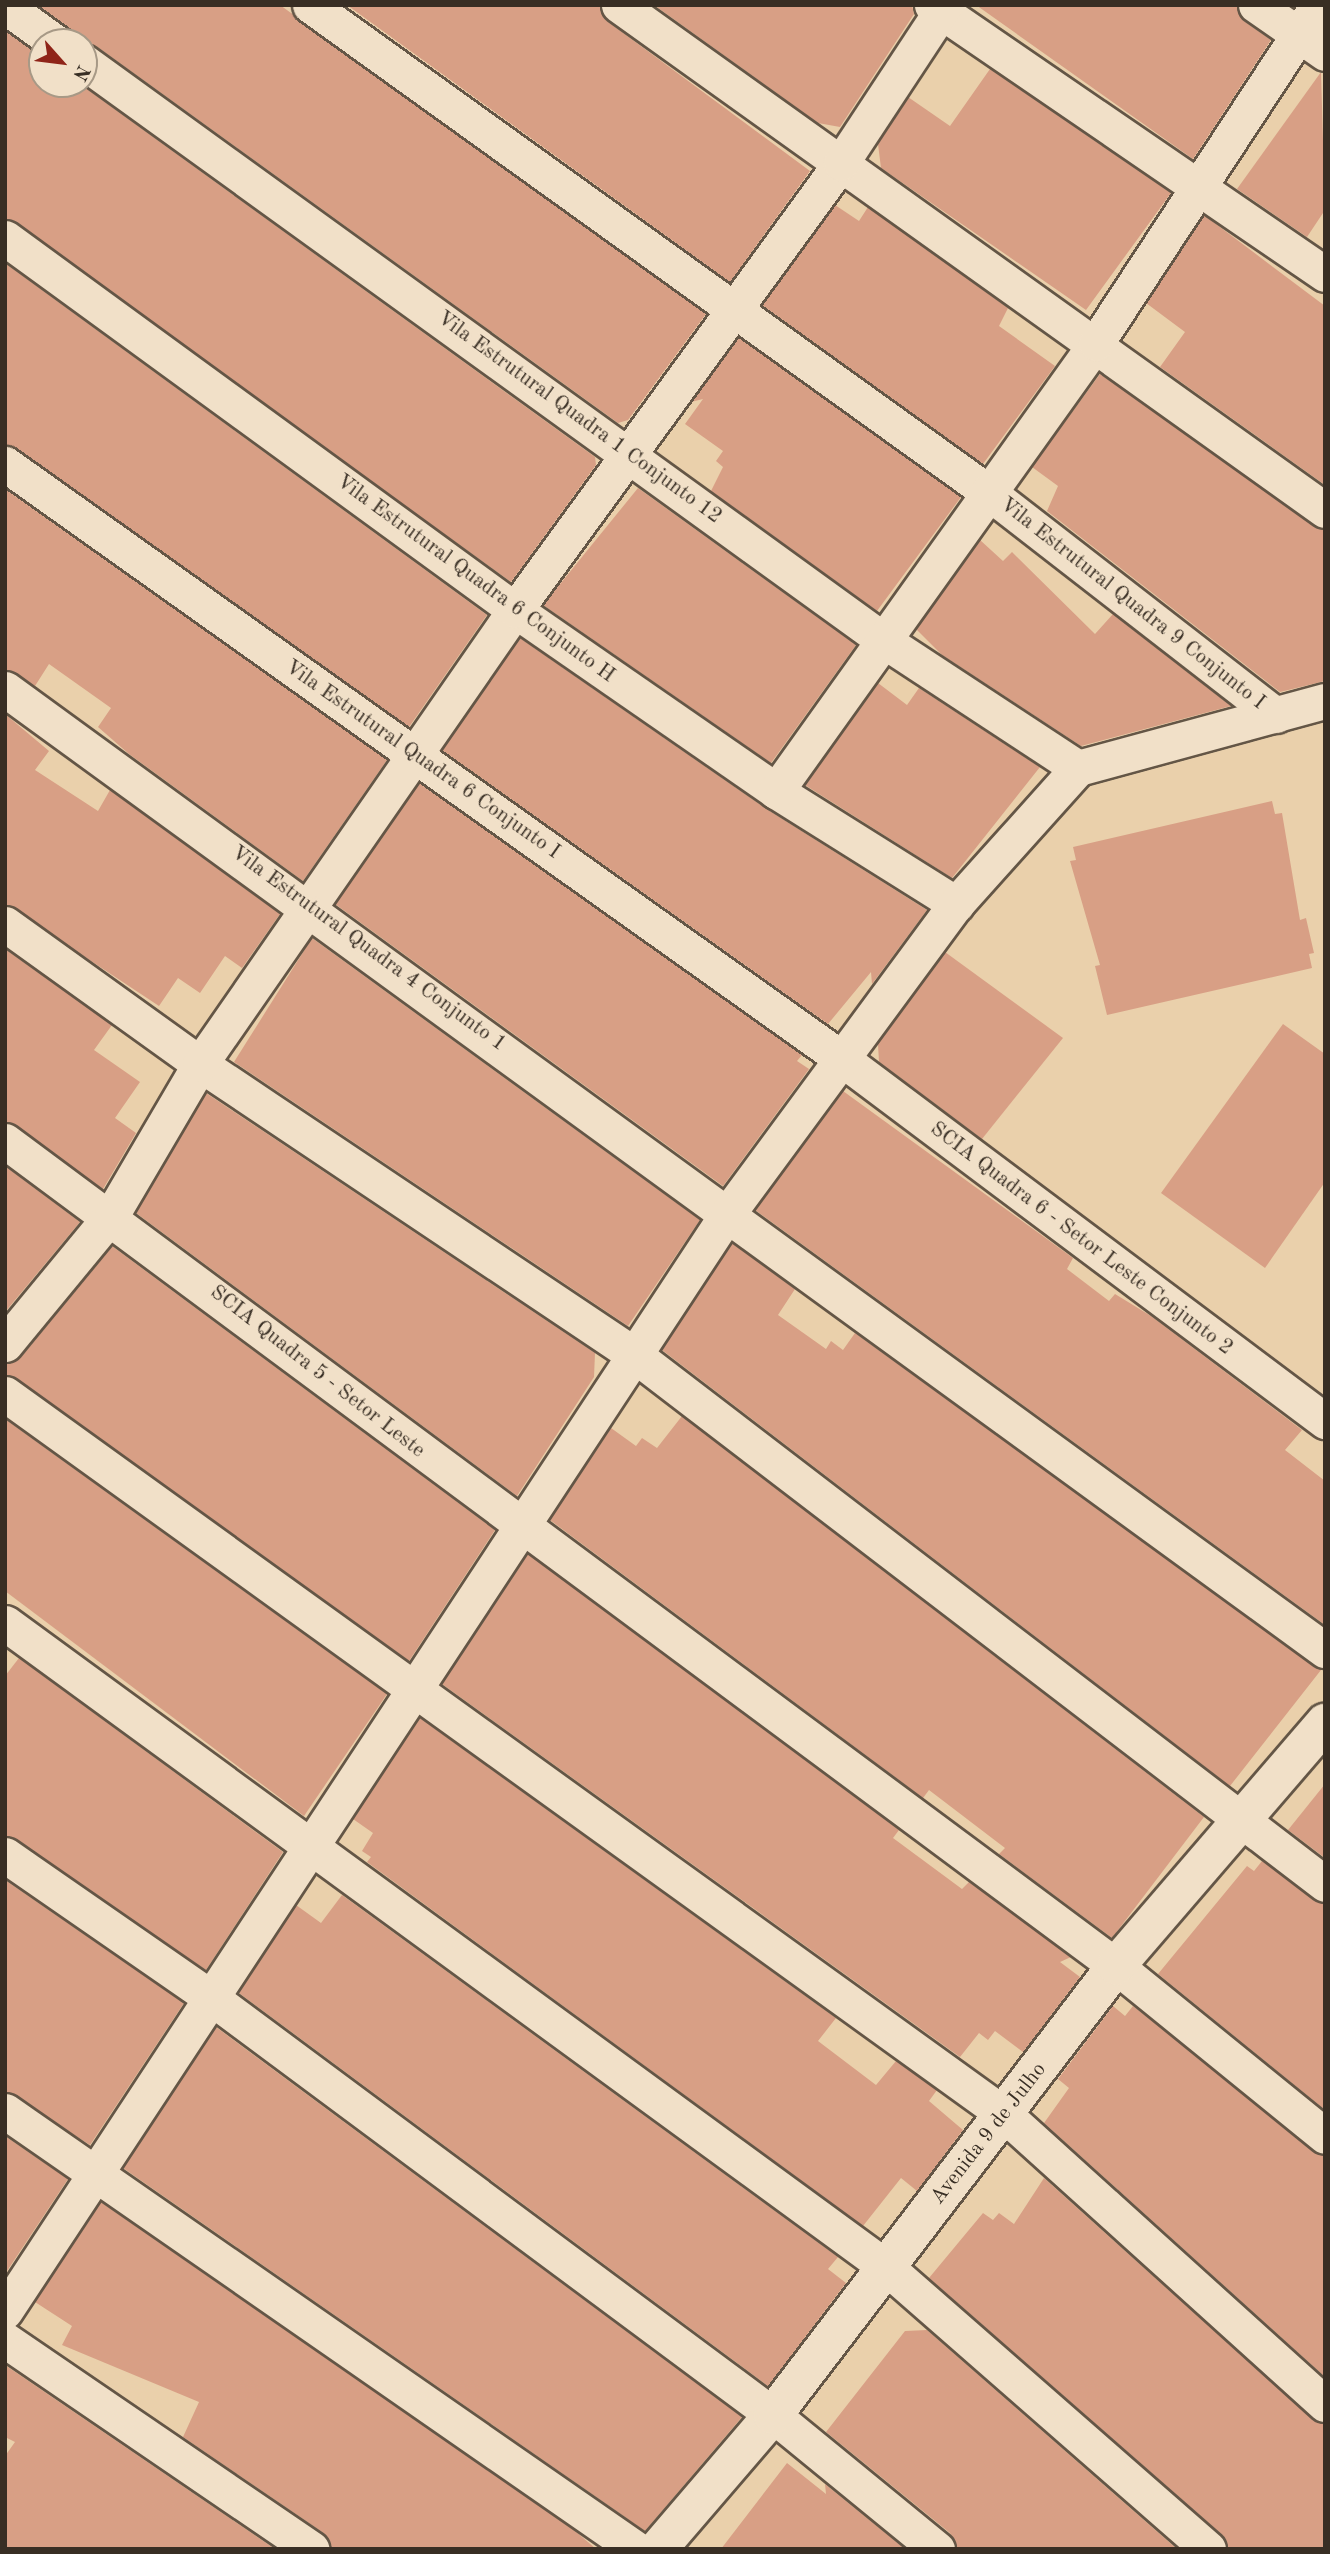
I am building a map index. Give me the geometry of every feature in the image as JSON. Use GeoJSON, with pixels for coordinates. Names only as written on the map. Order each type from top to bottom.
{"type":"FeatureCollection","features":[{"type":"Feature","properties":{"kind":"street","name":"Vila Estrutural Quadra 9 Conjunto I"},"geometry":{"type":"LineString","coordinates":[[310,5],[988,492],[1276,715]]}},
{"type":"Feature","properties":{"kind":"street"},"geometry":{"type":"LineString","coordinates":[[619,5],[1096,343],[1325,510]]}},
{"type":"Feature","properties":{"kind":"street"},"geometry":{"type":"LineString","coordinates":[[1256,5],[1311,43]]}},
{"type":"Feature","properties":{"kind":"street"},"geometry":{"type":"LineString","coordinates":[[776,791],[886,642],[988,492],[1096,343],[1198,186],[1311,43],[1318,5]]}},
{"type":"Feature","properties":{"kind":"street"},"geometry":{"type":"LineString","coordinates":[[5,6],[36,28]]}},
{"type":"Feature","properties":{"kind":"street"},"geometry":{"type":"LineString","coordinates":[[5,1344],[112,1214],[200,1064],[419,757],[515,610],[841,163],[939,7],[1325,274]]}},
{"type":"Feature","properties":{"kind":"street","name":"Vila Estrutural Quadra 1 Conjunto 12"},"geometry":{"type":"LineString","coordinates":[[98,72],[629,452],[886,642],[1079,768]]}},
{"type":"Feature","properties":{"kind":"street","name":"Vila Estrutural Quadra 6 Conjunto H"},"geometry":{"type":"LineString","coordinates":[[5,238],[515,610],[776,791],[956,904]]}},
{"type":"Feature","properties":{"kind":"street","name":"Vila Estrutural Quadra 6 Conjunto I"},"geometry":{"type":"LineString","coordinates":[[5,464],[838,1056]]}},
{"type":"Feature","properties":{"kind":"street","name":"Vila Estrutural Quadra 4 Conjunto 1"},"geometry":{"type":"LineString","coordinates":[[5,689],[311,905],[1325,1650]]}},
{"type":"Feature","properties":{"kind":"street"},"geometry":{"type":"LineString","coordinates":[[5,2311],[213,1999],[728,1213],[838,1056],[956,904],[1079,768],[1325,701]]}},
{"type":"Feature","properties":{"kind":"street"},"geometry":{"type":"LineString","coordinates":[[5,924],[200,1064],[636,1356],[1325,1884]]}},
{"type":"Feature","properties":{"kind":"street","name":"SCIA Quadra 6 - Setor Leste Conjunto 2"},"geometry":{"type":"LineString","coordinates":[[838,1056],[1325,1421]]}},
{"type":"Feature","properties":{"kind":"street","name":"SCIA Quadra 5 - Setor Leste"},"geometry":{"type":"LineString","coordinates":[[5,1141],[112,1214],[521,1530],[1116,1966],[1325,2136]]}},
{"type":"Feature","properties":{"kind":"street"},"geometry":{"type":"LineString","coordinates":[[5,1394],[1005,2115],[1325,2404]]}},
{"type":"Feature","properties":{"kind":"street"},"geometry":{"type":"LineString","coordinates":[[5,1623],[309,1849],[886,2267],[1208,2549]]}},
{"type":"Feature","properties":{"kind":"street","name":"Avenida 9 de Julho"},"geometry":{"type":"LineString","coordinates":[[658,2549],[773,2415],[1005,2115],[1116,1966],[1239,1817],[1325,1723]]}},
{"type":"Feature","properties":{"kind":"street"},"geometry":{"type":"LineString","coordinates":[[5,1855],[213,1999],[773,2415],[937,2549]]}},
{"type":"Feature","properties":{"kind":"street"},"geometry":{"type":"LineString","coordinates":[[5,2111],[93,2177],[635,2549]]}},
{"type":"Feature","properties":{"kind":"street"},"geometry":{"type":"LineString","coordinates":[[5,2340],[311,2549]]}},
{"type":"Feature","properties":{"kind":"building"},"geometry":{"type":"Polygon","coordinates":[[[38,5],[280,5],[706,314],[628,420],[618,423],[98,47],[98,28],[67,26],[38,5]]]}},
{"type":"Feature","properties":{"kind":"building"},"geometry":{"type":"Polygon","coordinates":[[[347,5],[599,5],[607,21],[810,171],[730,282],[347,5]]]}},
{"type":"Feature","properties":{"kind":"building"},"geometry":{"type":"Polygon","coordinates":[[[654,5],[912,5],[914,14],[840,127],[818,123],[654,5]]]}},
{"type":"Feature","properties":{"kind":"building"},"geometry":{"type":"Polygon","coordinates":[[[976,5],[1236,5],[1244,21],[1271,40],[1193,159],[976,5]]]}},
{"type":"Feature","properties":{"kind":"building"},"geometry":{"type":"Polygon","coordinates":[[[5,31],[28,47],[28,98],[98,97],[595,457],[596,465],[511,582],[5,218],[5,31]]]}},
{"type":"Feature","properties":{"kind":"building"},"geometry":{"type":"Polygon","coordinates":[[[990,69],[1171,193],[1086,310],[881,168],[878,144],[908,97],[950,126],[990,69]]]}},
{"type":"Feature","properties":{"kind":"building"},"geometry":{"type":"Polygon","coordinates":[[[1321,72],[1325,210],[1307,237],[1237,189],[1321,72]]]}},
{"type":"Feature","properties":{"kind":"building"},"geometry":{"type":"Polygon","coordinates":[[[835,205],[859,221],[868,207],[1008,308],[999,326],[1055,366],[983,464],[762,305],[835,205]]]}},
{"type":"Feature","properties":{"kind":"building"},"geometry":{"type":"Polygon","coordinates":[[[1204,215],[1325,306],[1325,485],[1160,367],[1185,332],[1146,303],[1204,215]]]}},
{"type":"Feature","properties":{"kind":"building"},"geometry":{"type":"Polygon","coordinates":[[[5,263],[487,615],[409,727],[5,444],[5,263]]]}},
{"type":"Feature","properties":{"kind":"building"},"geometry":{"type":"Polygon","coordinates":[[[739,338],[961,497],[877,611],[711,491],[723,467],[716,461],[723,451],[685,424],[703,399],[691,402],[739,338]]]}},
{"type":"Feature","properties":{"kind":"building"},"geometry":{"type":"Polygon","coordinates":[[[1100,374],[1325,530],[1325,681],[1280,692],[1047,511],[1058,486],[1032,467],[1100,374]]]}},
{"type":"Feature","properties":{"kind":"building"},"geometry":{"type":"Polygon","coordinates":[[[638,488],[856,645],[771,763],[543,605],[638,488]]]}},
{"type":"Feature","properties":{"kind":"building"},"geometry":{"type":"Polygon","coordinates":[[[5,489],[387,760],[303,881],[129,754],[98,727],[111,708],[49,664],[35,686],[5,669],[5,489]]]}},
{"type":"Feature","properties":{"kind":"building"},"geometry":{"type":"Polygon","coordinates":[[[980,540],[1003,561],[1012,552],[1095,634],[1113,614],[1231,706],[1081,746],[942,655],[916,629],[980,540]]]}},
{"type":"Feature","properties":{"kind":"building"},"geometry":{"type":"Polygon","coordinates":[[[520,638],[765,808],[927,910],[872,984],[871,972],[828,1024],[442,750],[520,638]]]}},
{"type":"Feature","properties":{"kind":"building"},"geometry":{"type":"Polygon","coordinates":[[[878,683],[907,705],[919,688],[1040,767],[952,878],[805,785],[878,683]]]}},
{"type":"Feature","properties":{"kind":"building"},"geometry":{"type":"Polygon","coordinates":[[[5,714],[49,751],[35,770],[98,811],[110,790],[280,914],[242,968],[225,956],[200,993],[178,978],[159,1006],[5,904],[5,714]]]}},
{"type":"Feature","properties":{"kind":"building"},"geometry":{"type":"Polygon","coordinates":[[[419,783],[802,1055],[797,1061],[809,1069],[723,1186],[335,904],[419,783]]]}},
{"type":"Feature","properties":{"kind":"building"},"geometry":{"type":"Polygon","coordinates":[[[1272,801],[1275,814],[1282,813],[1300,920],[1306,918],[1314,953],[1309,954],[1312,968],[1107,1015],[1095,966],[1100,965],[1070,861],[1076,860],[1073,847],[1272,801]]]}},
{"type":"Feature","properties":{"kind":"building"},"geometry":{"type":"Polygon","coordinates":[[[312,938],[700,1220],[628,1326],[234,1062],[312,938]]]}},
{"type":"Feature","properties":{"kind":"building"},"geometry":{"type":"Polygon","coordinates":[[[5,949],[112,1025],[94,1050],[140,1082],[115,1118],[136,1133],[103,1189],[5,1121],[5,949]]]}},
{"type":"Feature","properties":{"kind":"building"},"geometry":{"type":"Polygon","coordinates":[[[945,952],[1063,1038],[982,1139],[879,1062],[878,1044],[945,952]]]}},
{"type":"Feature","properties":{"kind":"building"},"geometry":{"type":"Polygon","coordinates":[[[1283,1024],[1325,1054],[1325,1182],[1265,1268],[1161,1193],[1283,1024]]]}},
{"type":"Feature","properties":{"kind":"building"},"geometry":{"type":"Polygon","coordinates":[[[843,1091],[1073,1258],[1067,1269],[1109,1301],[1115,1294],[1151,1316],[1302,1430],[1285,1450],[1325,1481],[1325,1625],[755,1210],[843,1091]]]}},
{"type":"Feature","properties":{"kind":"building"},"geometry":{"type":"Polygon","coordinates":[[[206,1093],[595,1353],[594,1377],[517,1496],[136,1213],[206,1093]]]}},
{"type":"Feature","properties":{"kind":"building"},"geometry":{"type":"Polygon","coordinates":[[[5,1166],[80,1222],[5,1312],[5,1166]]]}},
{"type":"Feature","properties":{"kind":"building"},"geometry":{"type":"Polygon","coordinates":[[[732,1243],[795,1289],[778,1315],[826,1349],[831,1341],[843,1350],[855,1333],[1321,1670],[1230,1786],[662,1350],[732,1243]]]}},
{"type":"Feature","properties":{"kind":"building"},"geometry":{"type":"Polygon","coordinates":[[[112,1246],[495,1530],[409,1661],[5,1374],[5,1364],[21,1357],[112,1246]]]}},
{"type":"Feature","properties":{"kind":"building"},"geometry":{"type":"Polygon","coordinates":[[[682,1416],[1204,1817],[1112,1938],[999,1854],[1005,1848],[929,1790],[923,1798],[550,1520],[611,1428],[636,1446],[642,1438],[657,1448],[682,1416]]]}},
{"type":"Feature","properties":{"kind":"building"},"geometry":{"type":"Polygon","coordinates":[[[5,1419],[387,1694],[304,1816],[5,1591],[5,1419]]]}},
{"type":"Feature","properties":{"kind":"building"},"geometry":{"type":"Polygon","coordinates":[[[528,1554],[899,1830],[893,1838],[962,1889],[969,1882],[1071,1957],[1060,1962],[1080,1977],[1023,2052],[995,2031],[988,2040],[979,2033],[960,2057],[442,1684],[528,1554]]]}},
{"type":"Feature","properties":{"kind":"building"},"geometry":{"type":"Polygon","coordinates":[[[19,1658],[283,1852],[206,1970],[5,1835],[5,1676],[19,1658]]]}},
{"type":"Feature","properties":{"kind":"building"},"geometry":{"type":"Polygon","coordinates":[[[420,1718],[836,2018],[818,2041],[876,2085],[896,2061],[937,2090],[929,2101],[963,2130],[917,2191],[901,2178],[863,2226],[367,1862],[371,1857],[362,1851],[373,1833],[353,1819],[420,1718]]]}},
{"type":"Feature","properties":{"kind":"building"},"geometry":{"type":"Polygon","coordinates":[[[1325,1784],[1325,1858],[1288,1830],[1325,1784]]]}},
{"type":"Feature","properties":{"kind":"building"},"geometry":{"type":"Polygon","coordinates":[[[1262,1861],[1325,1904],[1325,2110],[1158,1974],[1247,1866],[1254,1871],[1262,1861]]]}},
{"type":"Feature","properties":{"kind":"building"},"geometry":{"type":"Polygon","coordinates":[[[5,1880],[184,2003],[90,2145],[5,2091],[5,1880]]]}},
{"type":"Feature","properties":{"kind":"building"},"geometry":{"type":"Polygon","coordinates":[[[342,1895],[838,2257],[828,2269],[846,2283],[768,2386],[239,1993],[296,1905],[321,1923],[342,1895]]]}},
{"type":"Feature","properties":{"kind":"building"},"geometry":{"type":"Polygon","coordinates":[[[1113,2006],[1125,2016],[1133,2006],[1325,2156],[1325,2377],[1044,2123],[1069,2088],[1058,2079],[1113,2006]]]}},
{"type":"Feature","properties":{"kind":"building"},"geometry":{"type":"Polygon","coordinates":[[[216,2027],[742,2417],[645,2531],[123,2168],[216,2027]]]}},
{"type":"Feature","properties":{"kind":"building"},"geometry":{"type":"Polygon","coordinates":[[[5,2136],[68,2179],[5,2274],[5,2136]]]}},
{"type":"Feature","properties":{"kind":"building"},"geometry":{"type":"Polygon","coordinates":[[[1044,2178],[1312,2419],[1325,2424],[1325,2549],[1228,2549],[1221,2534],[929,2278],[983,2213],[993,2220],[999,2213],[1014,2224],[1044,2178]]]}},
{"type":"Feature","properties":{"kind":"building"},"geometry":{"type":"Polygon","coordinates":[[[101,2202],[574,2530],[596,2549],[331,2549],[322,2532],[183,2437],[199,2402],[62,2345],[72,2326],[35,2302],[101,2202]]]}},
{"type":"Feature","properties":{"kind":"building"},"geometry":{"type":"Polygon","coordinates":[[[927,2330],[1177,2549],[957,2549],[950,2533],[826,2432],[905,2331],[927,2330]]]}},
{"type":"Feature","properties":{"kind":"building"},"geometry":{"type":"Polygon","coordinates":[[[5,2365],[275,2549],[5,2549],[5,2456],[15,2442],[5,2437],[5,2365]]]}},
{"type":"Feature","properties":{"kind":"building"},"geometry":{"type":"Polygon","coordinates":[[[787,2463],[826,2494],[825,2484],[905,2549],[721,2549],[787,2463]]]}}]}
